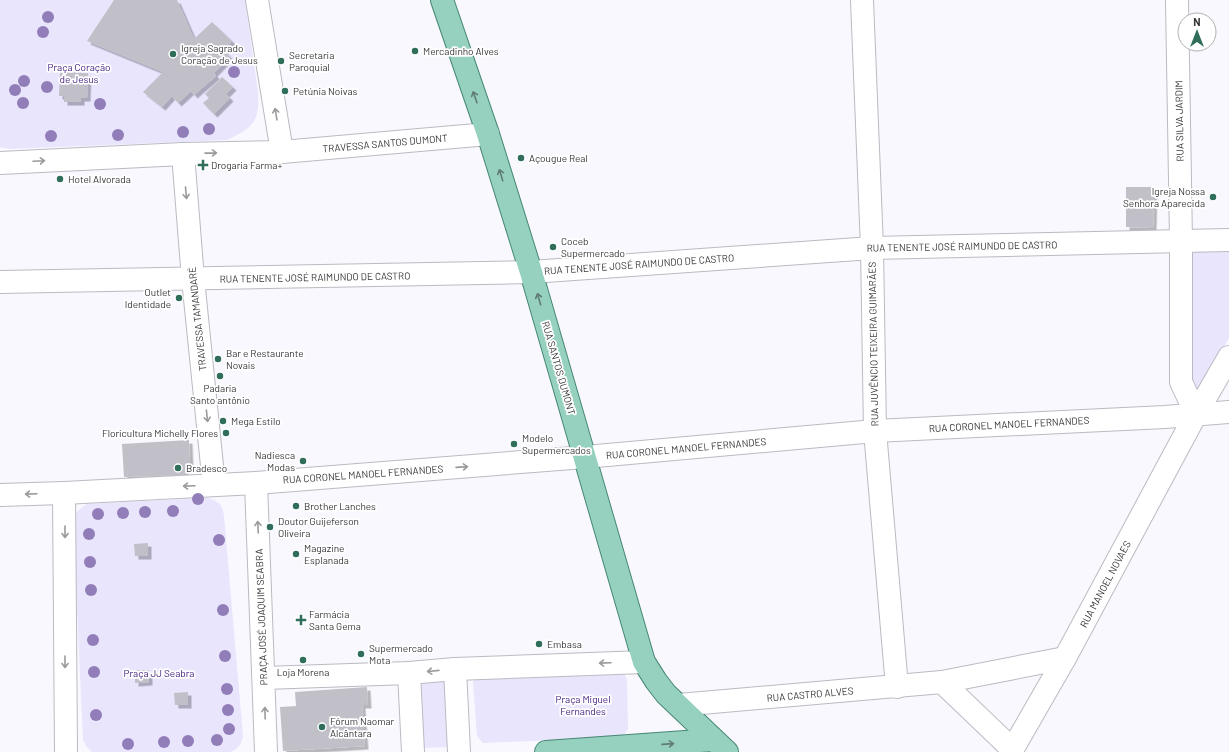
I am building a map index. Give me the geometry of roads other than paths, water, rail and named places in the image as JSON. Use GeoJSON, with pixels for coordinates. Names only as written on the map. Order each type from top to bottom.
{"type":"FeatureCollection","features":[{"type":"Feature","properties":{"kind":"main road","name":"RUA SANTOS DUMONT"},"geometry":{"type":"LineString","coordinates":[[442,0],[488,134],[531,272],[644,662],[666,694],[720,746]]}},
{"type":"Feature","properties":{"kind":"main road"},"geometry":{"type":"LineString","coordinates":[[546,752],[720,746]]}},
{"type":"Feature","properties":{"kind":"street"},"geometry":{"type":"LineString","coordinates":[[0,163],[182,154],[282,152],[257,0]]}},
{"type":"Feature","properties":{"kind":"street","name":"RUA JUVÊNCIO TEIXEIRA GUIMARÃES"},"geometry":{"type":"LineString","coordinates":[[862,0],[872,248],[875,431],[897,686]]}},
{"type":"Feature","properties":{"kind":"street","name":"RUA SILVA JARDIM"},"geometry":{"type":"LineString","coordinates":[[1177,0],[1181,241],[1181,382],[1196,414]]}},
{"type":"Feature","properties":{"kind":"street","name":"TRAVESSA SANTOS DUMONT"},"geometry":{"type":"LineString","coordinates":[[282,152],[488,134]]}},
{"type":"Feature","properties":{"kind":"street","name":"TRAVESSA TAMANDARÉ"},"geometry":{"type":"LineString","coordinates":[[182,154],[214,485]]}},
{"type":"Feature","properties":{"kind":"street","name":"RUA TENENTE JOSÉ RAIMUNDO DE CASTRO"},"geometry":{"type":"LineString","coordinates":[[0,282],[531,272],[872,248],[1229,240]]}},
{"type":"Feature","properties":{"kind":"street","name":"RUA MANOEL NOVAES"},"geometry":{"type":"LineString","coordinates":[[1011,750],[1065,658],[1196,414],[1229,357]]}},
{"type":"Feature","properties":{"kind":"street","name":"RUA CORONEL MANOEL FERNANDES"},"geometry":{"type":"LineString","coordinates":[[0,495],[256,483],[585,457],[875,431],[1229,412]]}},
{"type":"Feature","properties":{"kind":"street","name":"PRAÇA JOSÉ JOAQUIM SEABRA"},"geometry":{"type":"LineString","coordinates":[[256,483],[266,752]]}},
{"type":"Feature","properties":{"kind":"street"},"geometry":{"type":"LineString","coordinates":[[64,493],[66,752]]}},
{"type":"Feature","properties":{"kind":"street","name":"RUA CASTRO ALVES"},"geometry":{"type":"LineString","coordinates":[[678,705],[942,682],[1065,658]]}},
{"type":"Feature","properties":{"kind":"street"},"geometry":{"type":"LineString","coordinates":[[264,678],[644,662]]}},
{"type":"Feature","properties":{"kind":"street"},"geometry":{"type":"LineString","coordinates":[[455,669],[459,752]]}},
{"type":"Feature","properties":{"kind":"street"},"geometry":{"type":"LineString","coordinates":[[409,673],[413,752]]}},
{"type":"Feature","properties":{"kind":"street"},"geometry":{"type":"LineString","coordinates":[[942,682],[1011,750]]}},
{"type":"Feature","properties":{"kind":"place","name":"Mercadinho Alves"},"geometry":{"type":"Point","coordinates":[415,51]}},
{"type":"Feature","properties":{"kind":"place","name":"Igreja Sagrado Coração de Jesus"},"geometry":{"type":"Point","coordinates":[173,54]}},
{"type":"Feature","properties":{"kind":"place","name":"Secretaria Paroquial"},"geometry":{"type":"Point","coordinates":[281,61]}},
{"type":"Feature","properties":{"kind":"place","name":"Petúnia Noivas"},"geometry":{"type":"Point","coordinates":[285,91]}},
{"type":"Feature","properties":{"kind":"place","name":"Açougue Real"},"geometry":{"type":"Point","coordinates":[521,158]}},
{"type":"Feature","properties":{"kind":"place","name":"Drogaria Farma+"},"geometry":{"type":"Point","coordinates":[203,165]}},
{"type":"Feature","properties":{"kind":"place","name":"Hotel Alvorada"},"geometry":{"type":"Point","coordinates":[60,179]}},
{"type":"Feature","properties":{"kind":"place","name":"Igreja Nossa Senhora Aparecida"},"geometry":{"type":"Point","coordinates":[1213,197]}},
{"type":"Feature","properties":{"kind":"place","name":"Coceb Supermercado"},"geometry":{"type":"Point","coordinates":[553,247]}},
{"type":"Feature","properties":{"kind":"place","name":"Outlet Identidade"},"geometry":{"type":"Point","coordinates":[179,298]}},
{"type":"Feature","properties":{"kind":"place","name":"Bar e Restaurante Novais"},"geometry":{"type":"Point","coordinates":[218,359]}},
{"type":"Feature","properties":{"kind":"place","name":"Padaria Santo antônio"},"geometry":{"type":"Point","coordinates":[220,376]}},
{"type":"Feature","properties":{"kind":"place","name":"Mega Estilo"},"geometry":{"type":"Point","coordinates":[223,421]}},
{"type":"Feature","properties":{"kind":"place","name":"Floricultura Michelly Flores"},"geometry":{"type":"Point","coordinates":[226,433]}},
{"type":"Feature","properties":{"kind":"place","name":"Modelo Supermercados"},"geometry":{"type":"Point","coordinates":[514,444]}},
{"type":"Feature","properties":{"kind":"place","name":"Nadiesca Modas"},"geometry":{"type":"Point","coordinates":[303,461]}},
{"type":"Feature","properties":{"kind":"place","name":"Bradesco"},"geometry":{"type":"Point","coordinates":[178,468]}},
{"type":"Feature","properties":{"kind":"place","name":"Brother Lanches"},"geometry":{"type":"Point","coordinates":[296,506]}},
{"type":"Feature","properties":{"kind":"place","name":"Doutor Guijeferson Oliveira"},"geometry":{"type":"Point","coordinates":[270,527]}},
{"type":"Feature","properties":{"kind":"place","name":"Magazine Esplanada"},"geometry":{"type":"Point","coordinates":[296,554]}},
{"type":"Feature","properties":{"kind":"place","name":"Farmácia Santa Gema"},"geometry":{"type":"Point","coordinates":[301,620]}},
{"type":"Feature","properties":{"kind":"place","name":"Embasa"},"geometry":{"type":"Point","coordinates":[539,644]}},
{"type":"Feature","properties":{"kind":"place","name":"Supermercado Mota"},"geometry":{"type":"Point","coordinates":[361,654]}},
{"type":"Feature","properties":{"kind":"place","name":"Loja Morena"},"geometry":{"type":"Point","coordinates":[303,660]}},
{"type":"Feature","properties":{"kind":"place","name":"Fórum Naomar Alcântara"},"geometry":{"type":"Point","coordinates":[322,727]}},
{"type":"Feature","properties":{"kind":"park label","name":"Praça Coração de Jesus"},"geometry":{"type":"Point","coordinates":[79,72]}},
{"type":"Feature","properties":{"kind":"park label","name":"Praça JJ Seabra"},"geometry":{"type":"Point","coordinates":[159,673]}},
{"type":"Feature","properties":{"kind":"park label","name":"Praça Miguel Fernandes"},"geometry":{"type":"Point","coordinates":[583,704]}}]}
